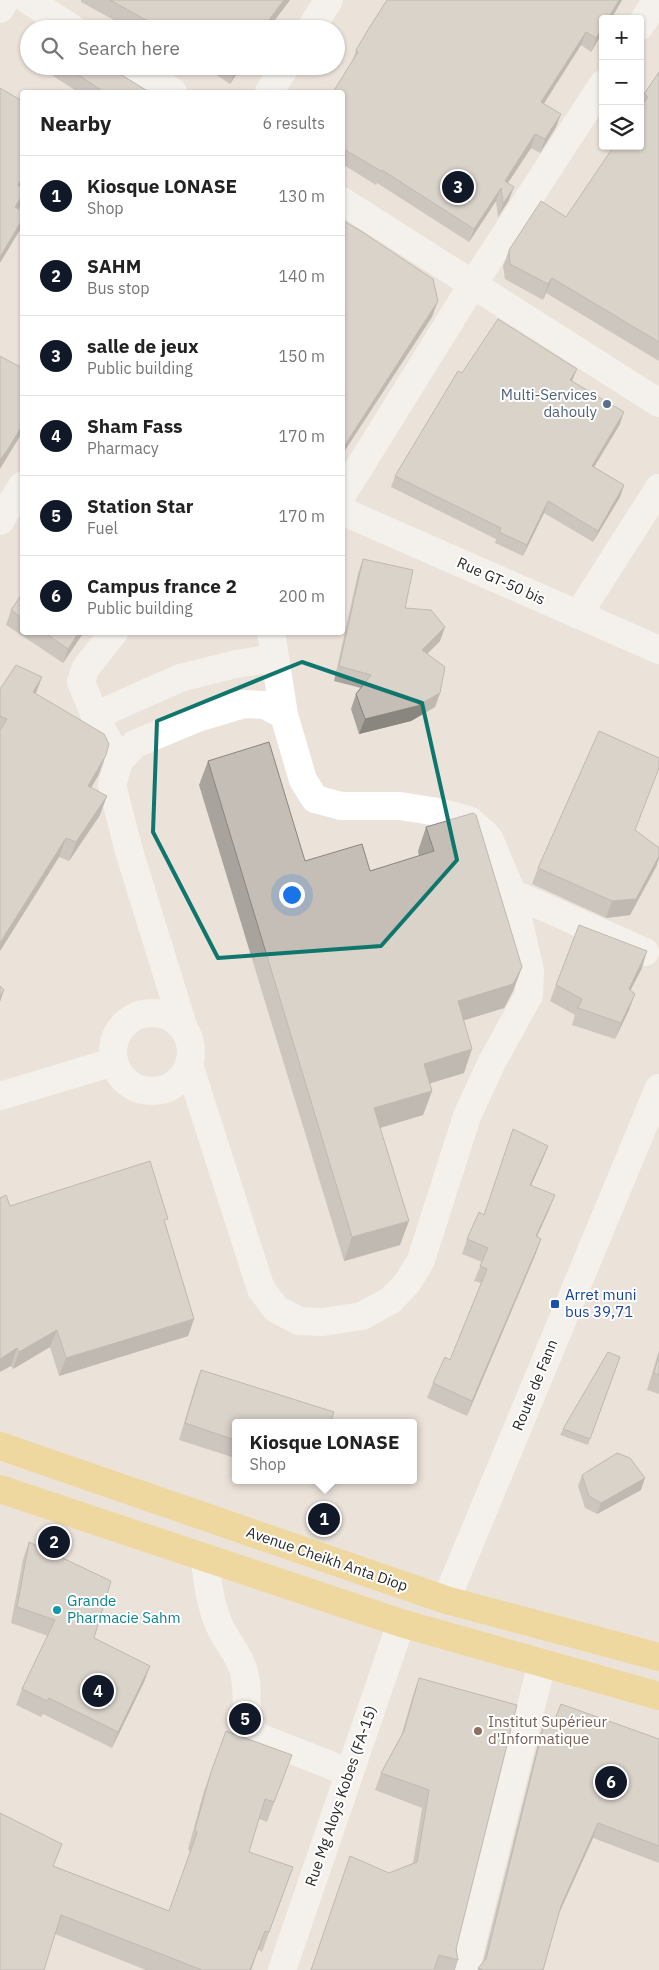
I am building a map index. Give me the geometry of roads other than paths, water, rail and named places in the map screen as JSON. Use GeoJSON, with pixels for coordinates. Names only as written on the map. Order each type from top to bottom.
{"type":"FeatureCollection","features":[{"type":"Feature","properties":{"kind":"main road","name":"Avenue Cheikh Anta Diop"},"geometry":{"type":"LineString","coordinates":[[0,1446],[446,1600],[659,1657]]}},
{"type":"Feature","properties":{"kind":"main road"},"geometry":{"type":"LineString","coordinates":[[0,1488],[400,1623],[659,1696]]}},
{"type":"Feature","properties":{"kind":"street"},"geometry":{"type":"LineString","coordinates":[[0,8],[5,0]]}},
{"type":"Feature","properties":{"kind":"street"},"geometry":{"type":"LineString","coordinates":[[28,0],[59,20]]}},
{"type":"Feature","properties":{"kind":"street"},"geometry":{"type":"LineString","coordinates":[[316,20],[329,0]]}},
{"type":"Feature","properties":{"kind":"street"},"geometry":{"type":"LineString","coordinates":[[644,20],[657,0]]}},
{"type":"Feature","properties":{"kind":"street"},"geometry":{"type":"LineString","coordinates":[[146,75],[170,90]]}},
{"type":"Feature","properties":{"kind":"street"},"geometry":{"type":"LineString","coordinates":[[270,90],[280,75]]}},
{"type":"Feature","properties":{"kind":"street"},"geometry":{"type":"LineString","coordinates":[[345,490],[473,284],[599,90]]}},
{"type":"Feature","properties":{"kind":"street"},"geometry":{"type":"LineString","coordinates":[[345,203],[659,403]]}},
{"type":"Feature","properties":{"kind":"street"},"geometry":{"type":"LineString","coordinates":[[578,615],[659,488]]}},
{"type":"Feature","properties":{"kind":"street"},"geometry":{"type":"LineString","coordinates":[[0,521],[20,489]]}},
{"type":"Feature","properties":{"kind":"street","name":"Rue GT-50 bis"},"geometry":{"type":"LineString","coordinates":[[345,512],[659,650]]}},
{"type":"Feature","properties":{"kind":"street"},"geometry":{"type":"LineString","coordinates":[[112,635],[85,668],[81,682],[95,716],[119,762]]}},
{"type":"Feature","properties":{"kind":"street"},"geometry":{"type":"LineString","coordinates":[[95,716],[180,678],[236,664],[273,645],[284,715],[303,780],[315,799],[341,806],[400,806],[438,812],[469,820],[489,838],[512,893],[530,971],[529,995],[492,1062],[467,1116],[421,1260],[408,1282],[391,1300],[362,1316],[323,1322],[299,1321],[276,1309],[262,1289],[189,1065],[191,1046],[184,1029],[129,851],[112,785],[119,762],[135,744],[197,718],[244,704],[265,705],[284,715]]}},
{"type":"Feature","properties":{"kind":"street"},"geometry":{"type":"LineString","coordinates":[[512,893],[646,952]]}},
{"type":"Feature","properties":{"kind":"street"},"geometry":{"type":"LineString","coordinates":[[184,1029],[173,1018],[158,1013],[142,1013],[128,1020],[118,1032],[112,1046],[113,1062],[121,1076],[134,1087],[150,1091],[167,1088],[180,1079],[189,1065]]}},
{"type":"Feature","properties":{"kind":"street"},"geometry":{"type":"LineString","coordinates":[[0,1096],[113,1062]]}},
{"type":"Feature","properties":{"kind":"street","name":"Route de Fann"},"geometry":{"type":"LineString","coordinates":[[446,1600],[659,1088]]}},
{"type":"Feature","properties":{"kind":"street"},"geometry":{"type":"LineString","coordinates":[[204,1557],[211,1603],[221,1628],[242,1665],[246,1681],[248,1724],[256,1736],[348,1772]]}},
{"type":"Feature","properties":{"kind":"street","name":"Rue Mg Aloys Kobes (FA-15)"},"geometry":{"type":"LineString","coordinates":[[282,1970],[400,1623]]}},
{"type":"Feature","properties":{"kind":"street"},"geometry":{"type":"LineString","coordinates":[[465,1970],[542,1663]]}},
{"type":"Feature","properties":{"kind":"place","name":"salle de jeux"},"geometry":{"type":"Point","coordinates":[458,187]}},
{"type":"Feature","properties":{"kind":"place","name":"Multi-Services dahouly"},"geometry":{"type":"Point","coordinates":[607,404]}},
{"type":"Feature","properties":{"kind":"place","name":"Arret muni bus 39,71"},"geometry":{"type":"Point","coordinates":[555,1304]}},
{"type":"Feature","properties":{"kind":"place","name":"Kiosque LONASE"},"geometry":{"type":"Point","coordinates":[324,1519]}},
{"type":"Feature","properties":{"kind":"place","name":"SAHM"},"geometry":{"type":"Point","coordinates":[54,1542]}},
{"type":"Feature","properties":{"kind":"place","name":"Grande Pharmacie Sahm"},"geometry":{"type":"Point","coordinates":[57,1610]}},
{"type":"Feature","properties":{"kind":"place","name":"Sham Fass"},"geometry":{"type":"Point","coordinates":[98,1691]}},
{"type":"Feature","properties":{"kind":"place","name":"Station Star"},"geometry":{"type":"Point","coordinates":[245,1719]}},
{"type":"Feature","properties":{"kind":"place","name":"Institut Supérieur d'Informatique"},"geometry":{"type":"Point","coordinates":[478,1731]}},
{"type":"Feature","properties":{"kind":"place","name":"Campus france 2"},"geometry":{"type":"Point","coordinates":[611,1782]}}]}
